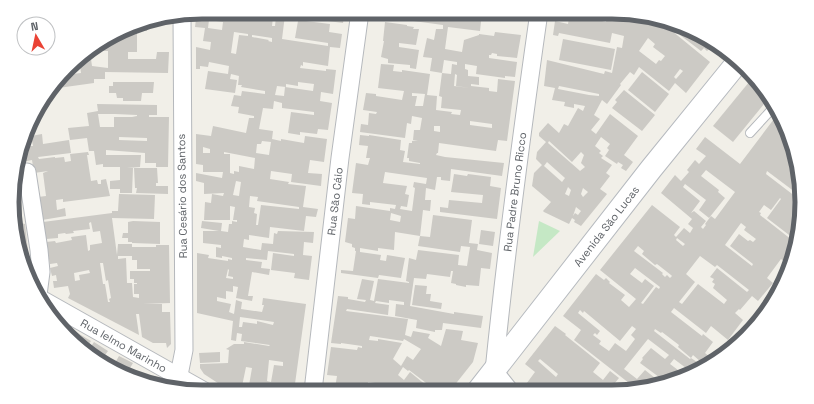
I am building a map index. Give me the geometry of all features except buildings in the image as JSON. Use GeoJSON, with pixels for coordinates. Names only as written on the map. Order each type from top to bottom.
{"type":"FeatureCollection","features":[{"type":"Feature","properties":{"kind":"street","name":"Rua São Cáio"},"geometry":{"type":"LineString","coordinates":[[314,385],[340,158],[359,19]]}},
{"type":"Feature","properties":{"kind":"street","name":"Rua Padre Bruno Ricco"},"geometry":{"type":"LineString","coordinates":[[494,371],[500,313],[538,19]]}},
{"type":"Feature","properties":{"kind":"street","name":"Rua Cesário dos Santos"},"geometry":{"type":"LineString","coordinates":[[179,375],[184,350],[182,20]]}},
{"type":"Feature","properties":{"kind":"street","name":"Avenida São Lucas"},"geometry":{"type":"LineString","coordinates":[[483,385],[651,169],[734,65]]}},
{"type":"Feature","properties":{"kind":"street"},"geometry":{"type":"LineString","coordinates":[[27,172],[39,250],[39,285]]}},
{"type":"Feature","properties":{"kind":"street","name":"Rua Ielmo Marinho"},"geometry":{"type":"LineString","coordinates":[[50,304],[195,385]]}},
{"type":"Feature","properties":{"kind":"street"},"geometry":{"type":"LineString","coordinates":[[494,371],[505,385]]}},
{"type":"Feature","properties":{"kind":"lane"},"geometry":{"type":"LineString","coordinates":[[750,133],[770,111]]}},
{"type":"Feature","properties":{"kind":"green space"},"geometry":{"type":"Polygon","coordinates":[[[539,221],[560,231],[533,257],[539,221]]]}}]}
